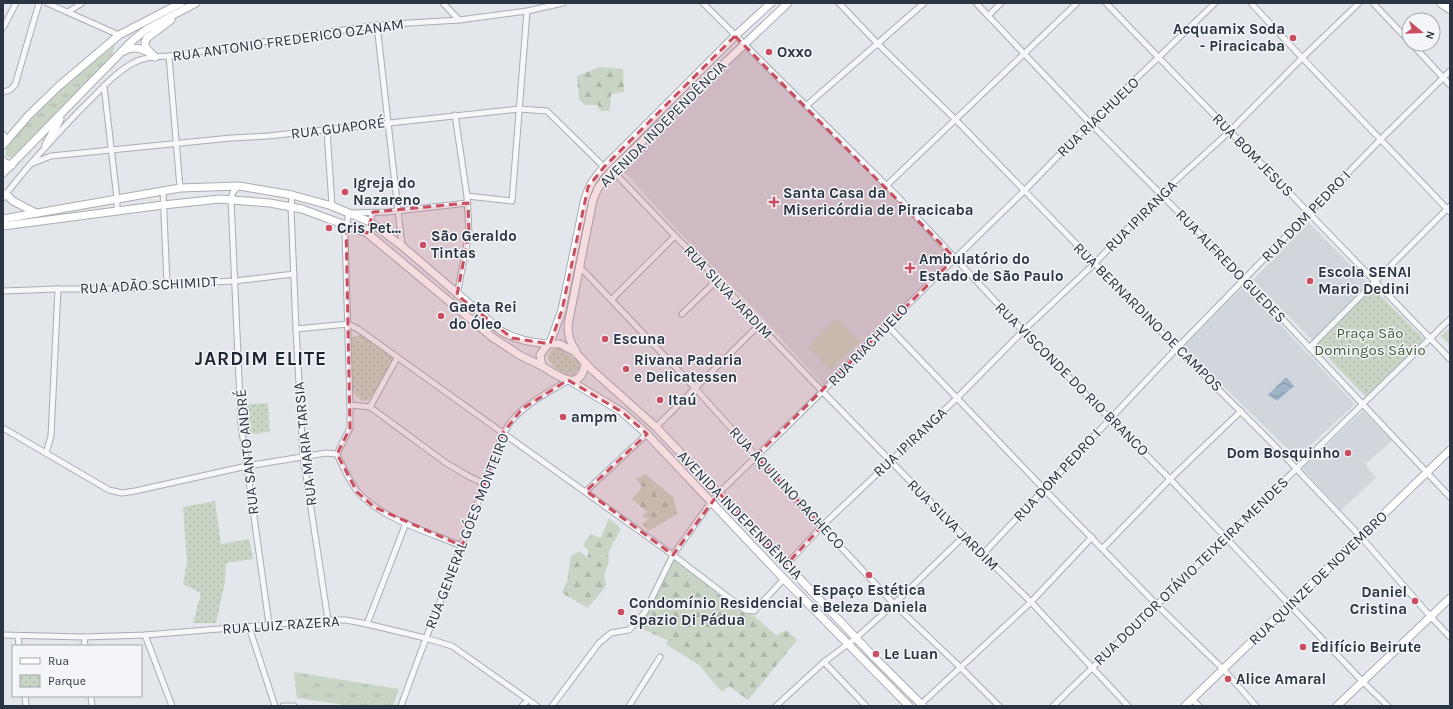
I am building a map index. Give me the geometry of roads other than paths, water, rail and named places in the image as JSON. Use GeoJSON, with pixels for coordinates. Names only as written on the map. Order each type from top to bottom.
{"type":"FeatureCollection","features":[{"type":"Feature","properties":{"kind":"main road"},"geometry":{"type":"LineString","coordinates":[[4,140],[59,86],[119,35],[182,6],[196,3]]}},
{"type":"Feature","properties":{"kind":"main road","name":"AVENIDA INDEPENDÊNCIA"},"geometry":{"type":"LineString","coordinates":[[549,343],[562,310],[588,187],[604,167],[735,36],[771,3]]}},
{"type":"Feature","properties":{"kind":"main road","name":"AVENIDA INDEPENDÊNCIA"},"geometry":{"type":"LineString","coordinates":[[788,3],[612,170],[598,188],[593,200],[579,266],[568,325],[568,335],[571,343],[584,362],[656,427],[921,705]]}},
{"type":"Feature","properties":{"kind":"main road"},"geometry":{"type":"LineString","coordinates":[[1441,3],[1450,9]]}},
{"type":"Feature","properties":{"kind":"main road"},"geometry":{"type":"LineString","coordinates":[[3,173],[117,55],[147,29],[182,6]]}},
{"type":"Feature","properties":{"kind":"main road"},"geometry":{"type":"LineString","coordinates":[[155,56],[144,45],[144,42],[182,6]]}},
{"type":"Feature","properties":{"kind":"main road"},"geometry":{"type":"LineString","coordinates":[[117,55],[119,35]]}},
{"type":"Feature","properties":{"kind":"main road"},"geometry":{"type":"LineString","coordinates":[[117,55],[129,48],[135,48],[147,51],[155,56]]}},
{"type":"Feature","properties":{"kind":"main road"},"geometry":{"type":"LineString","coordinates":[[46,146],[56,126],[72,102]]}},
{"type":"Feature","properties":{"kind":"main road"},"geometry":{"type":"LineString","coordinates":[[3,161],[12,165]]}},
{"type":"Feature","properties":{"kind":"main road"},"geometry":{"type":"LineString","coordinates":[[3,219],[180,188],[239,186],[292,195],[332,206],[370,222],[402,246],[457,295],[501,331],[512,338],[527,342],[560,344],[567,346],[584,362],[583,375],[579,378],[568,380],[521,356],[492,337],[367,233],[302,209],[270,203],[231,199],[163,205],[3,226]]}},
{"type":"Feature","properties":{"kind":"main road"},"geometry":{"type":"LineString","coordinates":[[5,196],[36,213]]}},
{"type":"Feature","properties":{"kind":"main road"},"geometry":{"type":"LineString","coordinates":[[290,207],[305,207],[325,212],[332,206]]}},
{"type":"Feature","properties":{"kind":"main road"},"geometry":{"type":"LineString","coordinates":[[3,219],[13,225]]}},
{"type":"Feature","properties":{"kind":"main road"},"geometry":{"type":"LineString","coordinates":[[3,230],[13,225]]}},
{"type":"Feature","properties":{"kind":"main road"},"geometry":{"type":"LineString","coordinates":[[542,366],[540,355],[549,343]]}},
{"type":"Feature","properties":{"kind":"main road","name":"AVENIDA INDEPENDÊNCIA"},"geometry":{"type":"LineString","coordinates":[[568,380],[622,412],[647,434],[784,579],[909,706]]}},
{"type":"Feature","properties":{"kind":"main road","name":"RUA QUINZE DE NOVEMBRO"},"geometry":{"type":"LineString","coordinates":[[1185,706],[1450,450]]}},
{"type":"Feature","properties":{"kind":"main road"},"geometry":{"type":"LineString","coordinates":[[1338,706],[1450,598]]}},
{"type":"Feature","properties":{"kind":"street"},"geometry":{"type":"LineString","coordinates":[[3,28],[15,3]]}},
{"type":"Feature","properties":{"kind":"street"},"geometry":{"type":"LineString","coordinates":[[3,92],[10,90],[15,85],[39,3]]}},
{"type":"Feature","properties":{"kind":"street"},"geometry":{"type":"LineString","coordinates":[[47,3],[119,35]]}},
{"type":"Feature","properties":{"kind":"street"},"geometry":{"type":"LineString","coordinates":[[68,12],[82,3]]}},
{"type":"Feature","properties":{"kind":"street"},"geometry":{"type":"LineString","coordinates":[[443,3],[459,20]]}},
{"type":"Feature","properties":{"kind":"street","name":"RUA ANTONIO FREDERICO OZANAM"},"geometry":{"type":"LineString","coordinates":[[5,196],[46,146],[104,86],[132,64],[140,60],[155,56],[169,56],[377,25],[459,20],[527,11],[563,3]]}},
{"type":"Feature","properties":{"kind":"street","name":"RUA VISCONDE DO RIO BRANCO"},"geometry":{"type":"LineString","coordinates":[[703,3],[807,105],[886,186],[1024,331],[1170,479],[1363,682],[1388,706]]}},
{"type":"Feature","properties":{"kind":"street","name":"RUA BERNARDINO DE CAMPOS"},"geometry":{"type":"LineString","coordinates":[[839,3],[877,43],[955,119],[1177,348],[1241,410],[1361,536],[1450,637]]}},
{"type":"Feature","properties":{"kind":"street"},"geometry":{"type":"LineString","coordinates":[[807,105],[924,3]]}},
{"type":"Feature","properties":{"kind":"street","name":"RUA ALFREDO GUEDES"},"geometry":{"type":"LineString","coordinates":[[976,3],[1090,123],[1245,279],[1450,497]]}},
{"type":"Feature","properties":{"kind":"street"},"geometry":{"type":"LineString","coordinates":[[988,16],[1001,3]]}},
{"type":"Feature","properties":{"kind":"street"},"geometry":{"type":"LineString","coordinates":[[886,186],[1077,3]]}},
{"type":"Feature","properties":{"kind":"street","name":"RUA BOM JESUS"},"geometry":{"type":"LineString","coordinates":[[1106,3],[1450,359]]}},
{"type":"Feature","properties":{"kind":"street","name":"RUA RIACHUELO"},"geometry":{"type":"LineString","coordinates":[[552,706],[599,642],[611,633],[629,630],[645,612],[673,555],[719,493],[822,392],[886,325],[1024,191],[1090,123],[1215,3]]}},
{"type":"Feature","properties":{"kind":"street"},"geometry":{"type":"LineString","coordinates":[[1251,3],[1302,58],[1449,209],[1309,348]]}},
{"type":"Feature","properties":{"kind":"street","name":"RUA IPIRANGA"},"geometry":{"type":"LineString","coordinates":[[787,564],[822,526],[957,398],[1094,263],[1161,194],[1229,132],[1359,3]]}},
{"type":"Feature","properties":{"kind":"street"},"geometry":{"type":"LineString","coordinates":[[1373,3],[1401,33]]}},
{"type":"Feature","properties":{"kind":"street"},"geometry":{"type":"LineString","coordinates":[[467,196],[512,201],[527,11]]}},
{"type":"Feature","properties":{"kind":"street"},"geometry":{"type":"LineString","coordinates":[[377,25],[402,246]]}},
{"type":"Feature","properties":{"kind":"street"},"geometry":{"type":"LineString","coordinates":[[1420,52],[1450,84]]}},
{"type":"Feature","properties":{"kind":"street"},"geometry":{"type":"LineString","coordinates":[[169,56],[180,188]]}},
{"type":"Feature","properties":{"kind":"street","name":"RUA DOM PEDRO I"},"geometry":{"type":"LineString","coordinates":[[982,554],[1177,348],[1381,139],[1450,71]]}},
{"type":"Feature","properties":{"kind":"street"},"geometry":{"type":"LineString","coordinates":[[104,86],[117,199],[117,212]]}},
{"type":"Feature","properties":{"kind":"street","name":"RUA GUAPORÉ"},"geometry":{"type":"LineString","coordinates":[[31,164],[51,156],[327,130],[388,122],[519,109],[547,111],[604,167]]}},
{"type":"Feature","properties":{"kind":"street"},"geometry":{"type":"LineString","coordinates":[[455,115],[468,203],[469,233],[457,295]]}},
{"type":"Feature","properties":{"kind":"street"},"geometry":{"type":"LineString","coordinates":[[327,130],[332,206]]}},
{"type":"Feature","properties":{"kind":"street"},"geometry":{"type":"LineString","coordinates":[[46,146],[51,156]]}},
{"type":"Feature","properties":{"kind":"street","name":"RUA SILVA JARDIM"},"geometry":{"type":"LineString","coordinates":[[612,170],[718,279],[822,392],[1031,602],[1128,706]]}},
{"type":"Feature","properties":{"kind":"street"},"geometry":{"type":"LineString","coordinates":[[231,199],[233,192],[239,186]]}},
{"type":"Feature","properties":{"kind":"street"},"geometry":{"type":"LineString","coordinates":[[163,191],[167,284]]}},
{"type":"Feature","properties":{"kind":"street","name":"RUA MARIA TARSIA"},"geometry":{"type":"LineString","coordinates":[[292,195],[290,207],[303,456],[328,620]]}},
{"type":"Feature","properties":{"kind":"street","name":"RUA SANTO ANDRÉ"},"geometry":{"type":"LineString","coordinates":[[231,199],[241,424],[269,624]]}},
{"type":"Feature","properties":{"kind":"street"},"geometry":{"type":"LineString","coordinates":[[462,546],[406,523],[374,507],[357,492],[344,471],[337,454],[350,428],[345,233],[349,213],[398,211],[468,203]]}},
{"type":"Feature","properties":{"kind":"street"},"geometry":{"type":"LineString","coordinates":[[367,233],[372,212]]}},
{"type":"Feature","properties":{"kind":"street"},"geometry":{"type":"LineString","coordinates":[[612,299],[675,236]]}},
{"type":"Feature","properties":{"kind":"street","name":"RUA AQUILINO PACHECO"},"geometry":{"type":"LineString","coordinates":[[579,266],[695,388],[756,456],[894,604],[999,706]]}},
{"type":"Feature","properties":{"kind":"street","name":"RUA ADÃO SCHIMIDT"},"geometry":{"type":"LineString","coordinates":[[3,291],[126,288],[167,284],[234,281],[294,274]]}},
{"type":"Feature","properties":{"kind":"street"},"geometry":{"type":"LineString","coordinates":[[682,314],[718,279]]}},
{"type":"Feature","properties":{"kind":"street"},"geometry":{"type":"LineString","coordinates":[[46,453],[51,436],[58,289]]}},
{"type":"Feature","properties":{"kind":"street","name":"RUA DOUTOR OTÁVIO TEIXEIRA MENDES"},"geometry":{"type":"LineString","coordinates":[[1053,706],[1450,319]]}},
{"type":"Feature","properties":{"kind":"street"},"geometry":{"type":"LineString","coordinates":[[296,328],[348,324],[358,328],[397,358],[586,491],[673,555],[740,607],[750,612],[754,611],[784,579]]}},
{"type":"Feature","properties":{"kind":"street"},"geometry":{"type":"LineString","coordinates":[[656,427],[759,325]]}},
{"type":"Feature","properties":{"kind":"street"},"geometry":{"type":"LineString","coordinates":[[886,325],[1044,489],[1223,669],[1256,706]]}},
{"type":"Feature","properties":{"kind":"street"},"geometry":{"type":"LineString","coordinates":[[370,407],[397,358]]}},
{"type":"Feature","properties":{"kind":"street","name":"RUA GENERAL GÓES MONTEIRO"},"geometry":{"type":"LineString","coordinates":[[401,706],[503,433],[512,420],[522,410],[568,380]]}},
{"type":"Feature","properties":{"kind":"street"},"geometry":{"type":"LineString","coordinates":[[350,405],[370,407],[446,463],[485,484]]}},
{"type":"Feature","properties":{"kind":"street"},"geometry":{"type":"LineString","coordinates":[[1103,548],[1170,479],[1241,410]]}},
{"type":"Feature","properties":{"kind":"street"},"geometry":{"type":"LineString","coordinates":[[3,428],[109,490],[122,493],[247,466],[303,456],[326,453],[337,454]]}},
{"type":"Feature","properties":{"kind":"street"},"geometry":{"type":"LineString","coordinates":[[586,491],[647,434]]}},
{"type":"Feature","properties":{"kind":"street"},"geometry":{"type":"LineString","coordinates":[[367,624],[406,523]]}},
{"type":"Feature","properties":{"kind":"street"},"geometry":{"type":"LineString","coordinates":[[776,706],[824,662],[856,638],[894,604],[964,536]]}},
{"type":"Feature","properties":{"kind":"street"},"geometry":{"type":"LineString","coordinates":[[921,705],[1031,602],[1092,537]]}},
{"type":"Feature","properties":{"kind":"street","name":"RUA LUIZ RAZERA"},"geometry":{"type":"LineString","coordinates":[[3,636],[84,637],[145,635],[249,627],[269,624],[346,620],[426,638],[452,646],[537,706]]}},
{"type":"Feature","properties":{"kind":"street"},"geometry":{"type":"LineString","coordinates":[[249,627],[276,706]]}},
{"type":"Feature","properties":{"kind":"street"},"geometry":{"type":"LineString","coordinates":[[145,635],[172,706]]}},
{"type":"Feature","properties":{"kind":"street"},"geometry":{"type":"LineString","coordinates":[[18,636],[19,645]]}},
{"type":"Feature","properties":{"kind":"street"},"geometry":{"type":"LineString","coordinates":[[84,637],[85,645]]}},
{"type":"Feature","properties":{"kind":"street"},"geometry":{"type":"LineString","coordinates":[[629,706],[660,657]]}},
{"type":"Feature","properties":{"kind":"street"},"geometry":{"type":"LineString","coordinates":[[824,662],[866,706]]}},
{"type":"Feature","properties":{"kind":"street"},"geometry":{"type":"LineString","coordinates":[[1192,699],[1200,706]]}},
{"type":"Feature","properties":{"kind":"street"},"geometry":{"type":"LineString","coordinates":[[522,706],[528,700]]}},
{"type":"Feature","properties":{"kind":"street"},"geometry":{"type":"LineString","coordinates":[[283,706],[294,706]]}},
{"type":"Feature","properties":{"kind":"water"},"geometry":{"type":"Polygon","coordinates":[[[1286,377],[1294,386],[1277,401],[1268,395],[1286,377]]]}},
{"type":"Feature","properties":{"kind":"place","name":"Acquamix Soda - Piracicaba"},"geometry":{"type":"Point","coordinates":[1293,38]}},
{"type":"Feature","properties":{"kind":"place","name":"Oxxo"},"geometry":{"type":"Point","coordinates":[769,52]}},
{"type":"Feature","properties":{"kind":"place","name":"Igreja do Nazareno"},"geometry":{"type":"Point","coordinates":[345,192]}},
{"type":"Feature","properties":{"kind":"place","name":"Santa Casa da Misericórdia de Piracicaba"},"geometry":{"type":"Point","coordinates":[774,202]}},
{"type":"Feature","properties":{"kind":"place","name":"Cris Pet..."},"geometry":{"type":"Point","coordinates":[329,228]}},
{"type":"Feature","properties":{"kind":"place","name":"São Geraldo Tintas"},"geometry":{"type":"Point","coordinates":[423,245]}},
{"type":"Feature","properties":{"kind":"place","name":"Ambulatório do Estado de São Paulo"},"geometry":{"type":"Point","coordinates":[910,268]}},
{"type":"Feature","properties":{"kind":"place","name":"Escola SENAI Mario Dedini"},"geometry":{"type":"Point","coordinates":[1310,281]}},
{"type":"Feature","properties":{"kind":"place","name":"Gaeta Rei do Óleo"},"geometry":{"type":"Point","coordinates":[441,316]}},
{"type":"Feature","properties":{"kind":"place","name":"Escuna"},"geometry":{"type":"Point","coordinates":[605,339]}},
{"type":"Feature","properties":{"kind":"place","name":"Rivana Padaria e Delicatessen"},"geometry":{"type":"Point","coordinates":[626,369]}},
{"type":"Feature","properties":{"kind":"place","name":"Itaú"},"geometry":{"type":"Point","coordinates":[660,400]}},
{"type":"Feature","properties":{"kind":"place","name":"ampm"},"geometry":{"type":"Point","coordinates":[563,417]}},
{"type":"Feature","properties":{"kind":"place","name":"Dom Bosquinho"},"geometry":{"type":"Point","coordinates":[1348,453]}},
{"type":"Feature","properties":{"kind":"place","name":"Espaço Estética e Beleza Daniela"},"geometry":{"type":"Point","coordinates":[869,575]}},
{"type":"Feature","properties":{"kind":"place","name":"Daniel Cristina"},"geometry":{"type":"Point","coordinates":[1415,601]}},
{"type":"Feature","properties":{"kind":"place","name":"Condomínio Residencial Spazio Di Pádua"},"geometry":{"type":"Point","coordinates":[621,612]}},
{"type":"Feature","properties":{"kind":"place","name":"Edifício Beirute"},"geometry":{"type":"Point","coordinates":[1303,647]}},
{"type":"Feature","properties":{"kind":"place","name":"Le Luan"},"geometry":{"type":"Point","coordinates":[876,654]}},
{"type":"Feature","properties":{"kind":"place","name":"Alice Amaral"},"geometry":{"type":"Point","coordinates":[1228,679]}},
{"type":"Feature","properties":{"kind":"district","name":"JARDIM ELITE"},"geometry":{"type":"Point","coordinates":[261,358]}},
{"type":"Feature","properties":{"kind":"park label","name":"Praça São Domingos Sávio"},"geometry":{"type":"Point","coordinates":[1370,342]}}]}
